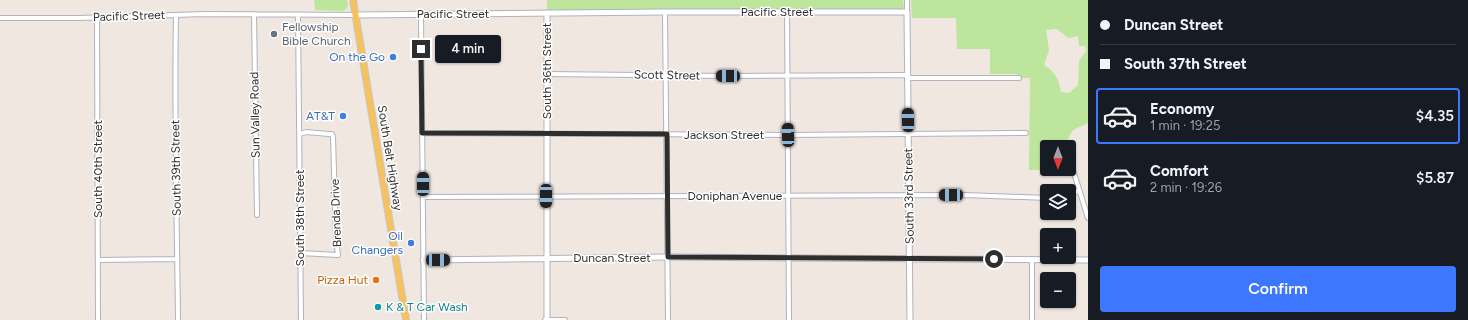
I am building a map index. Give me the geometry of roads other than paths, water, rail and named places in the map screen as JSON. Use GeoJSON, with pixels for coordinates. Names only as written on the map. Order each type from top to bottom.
{"type":"FeatureCollection","features":[{"type":"Feature","properties":{"kind":"main road","name":"South Belt Highway"},"geometry":{"type":"LineString","coordinates":[[353,0],[406,320]]}},
{"type":"Feature","properties":{"kind":"street","name":"South 33rd Street"},"geometry":{"type":"LineString","coordinates":[[907,2],[910,320]]}},
{"type":"Feature","properties":{"kind":"street","name":"Pacific Street"},"geometry":{"type":"LineString","coordinates":[[0,18],[254,14],[355,15],[665,12],[907,12]]}},
{"type":"Feature","properties":{"kind":"street"},"geometry":{"type":"LineString","coordinates":[[665,12],[668,196],[668,320]]}},
{"type":"Feature","properties":{"kind":"street"},"geometry":{"type":"LineString","coordinates":[[787,12],[790,320]]}},
{"type":"Feature","properties":{"kind":"street","name":"South 36th Street"},"geometry":{"type":"LineString","coordinates":[[546,13],[546,320]]}},
{"type":"Feature","properties":{"kind":"street","name":"Sun Valley Road"},"geometry":{"type":"LineString","coordinates":[[254,14],[258,215]]}},
{"type":"Feature","properties":{"kind":"street","name":"South 38th Street"},"geometry":{"type":"LineString","coordinates":[[298,14],[301,320]]}},
{"type":"Feature","properties":{"kind":"street"},"geometry":{"type":"LineString","coordinates":[[421,14],[424,320]]}},
{"type":"Feature","properties":{"kind":"street","name":"South 39th Street"},"geometry":{"type":"LineString","coordinates":[[176,15],[175,129],[178,320]]}},
{"type":"Feature","properties":{"kind":"street","name":"South 40th Street"},"geometry":{"type":"LineString","coordinates":[[96,17],[98,320]]}},
{"type":"Feature","properties":{"kind":"street","name":"Scott Street"},"geometry":{"type":"LineString","coordinates":[[546,74],[1019,78]]}},
{"type":"Feature","properties":{"kind":"street","name":"Brenda Drive"},"geometry":{"type":"LineString","coordinates":[[300,134],[302,132],[332,134],[333,137],[336,239],[338,255],[300,254]]}},
{"type":"Feature","properties":{"kind":"street","name":"Jackson Street"},"geometry":{"type":"LineString","coordinates":[[422,133],[788,135],[1026,133]]}},
{"type":"Feature","properties":{"kind":"street"},"geometry":{"type":"LineString","coordinates":[[1075,176],[1088,218]]}},
{"type":"Feature","properties":{"kind":"street","name":"Doniphan Avenue"},"geometry":{"type":"LineString","coordinates":[[423,197],[909,195],[1040,198]]}},
{"type":"Feature","properties":{"kind":"street","name":"Duncan Street"},"geometry":{"type":"LineString","coordinates":[[423,260],[668,257],[1088,260]]}},
{"type":"Feature","properties":{"kind":"street"},"geometry":{"type":"LineString","coordinates":[[1032,259],[1032,320]]}},
{"type":"Feature","properties":{"kind":"street"},"geometry":{"type":"LineString","coordinates":[[98,260],[178,260]]}},
{"type":"Feature","properties":{"kind":"street"},"geometry":{"type":"LineString","coordinates":[[546,320],[565,320]]}},
{"type":"Feature","properties":{"kind":"place","name":"Fellowship Bible Church"},"geometry":{"type":"Point","coordinates":[274,34]}},
{"type":"Feature","properties":{"kind":"place","name":"On the Go"},"geometry":{"type":"Point","coordinates":[393,57]}},
{"type":"Feature","properties":{"kind":"place","name":"AT&T"},"geometry":{"type":"Point","coordinates":[343,116]}},
{"type":"Feature","properties":{"kind":"place","name":"Oil Changers"},"geometry":{"type":"Point","coordinates":[411,243]}},
{"type":"Feature","properties":{"kind":"place","name":"Pizza Hut"},"geometry":{"type":"Point","coordinates":[376,280]}},
{"type":"Feature","properties":{"kind":"place","name":"K & T Car Wash"},"geometry":{"type":"Point","coordinates":[378,307]}}]}
